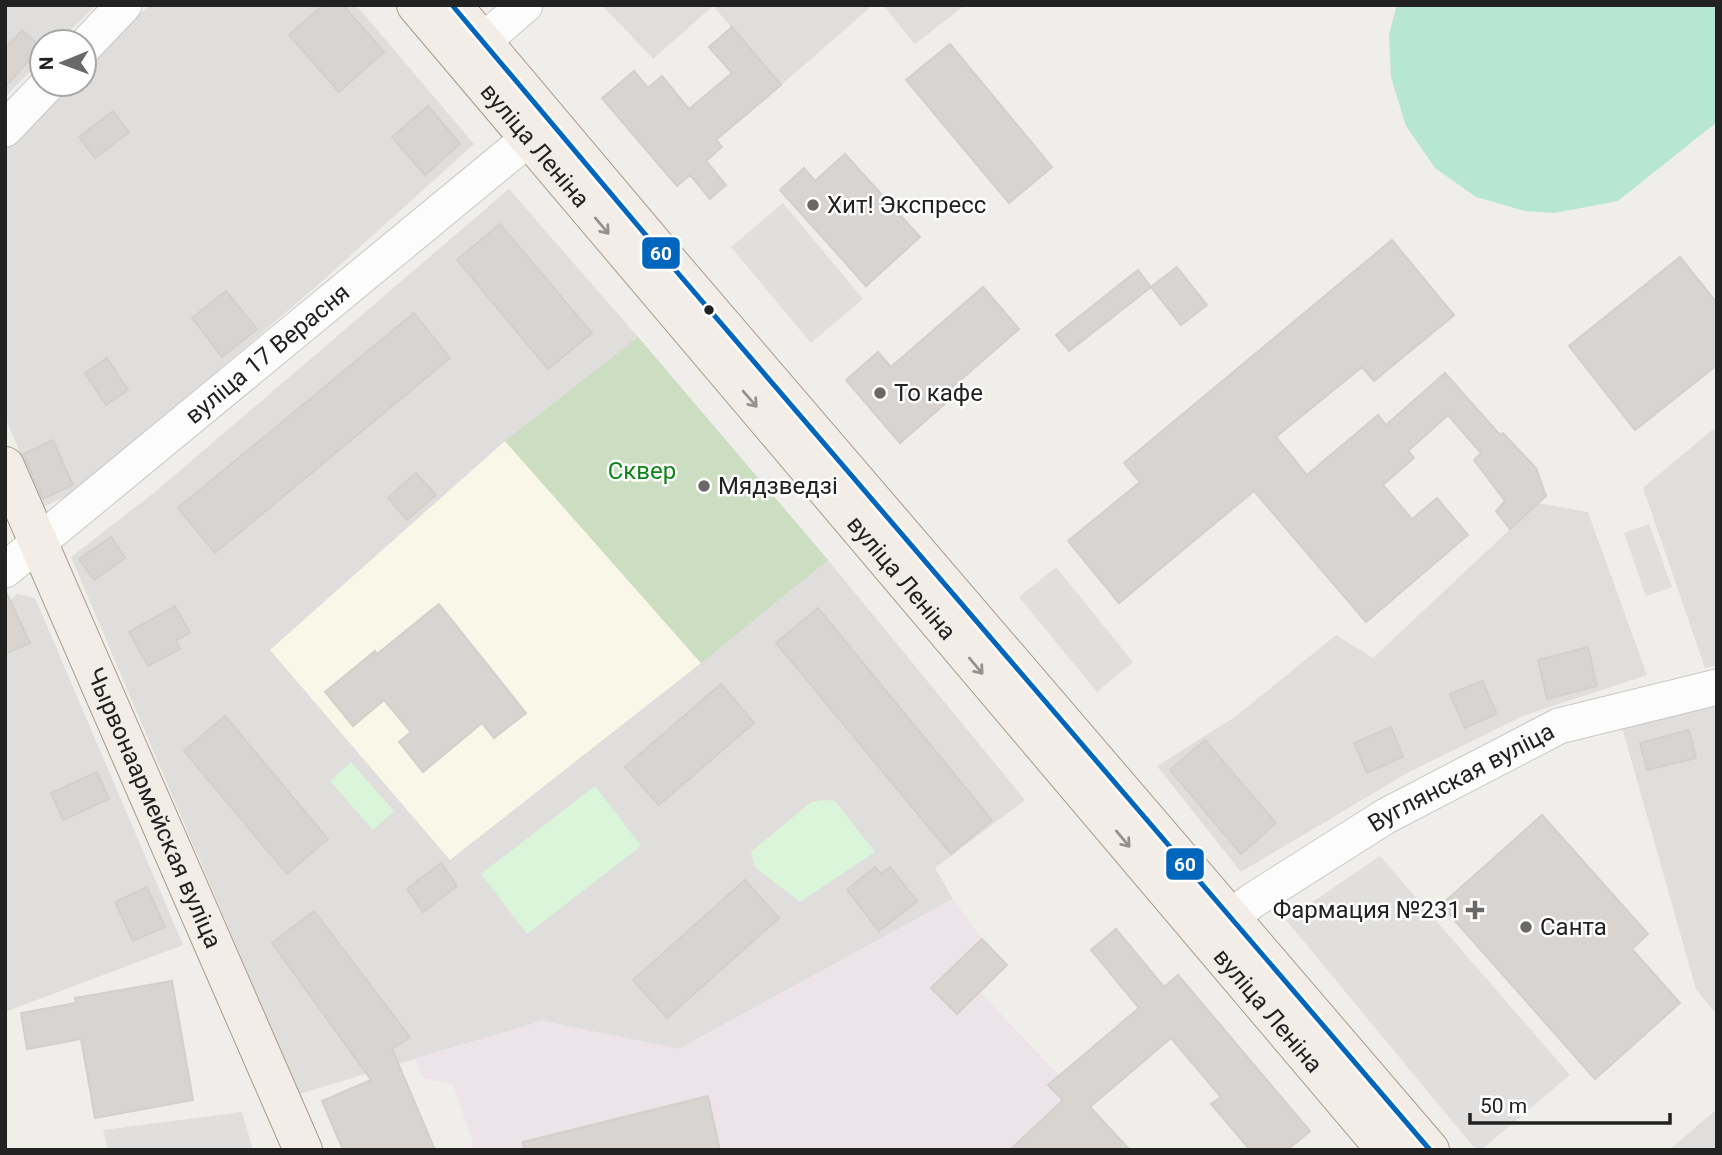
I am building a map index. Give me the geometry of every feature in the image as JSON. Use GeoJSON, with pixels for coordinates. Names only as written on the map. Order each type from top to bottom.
{"type":"FeatureCollection","features":[{"type":"Feature","properties":{"kind":"main road","name":"вуліца Леніна"},"geometry":{"type":"LineString","coordinates":[[416,5],[472,51],[1218,927],[1430,1150]]}},
{"type":"Feature","properties":{"kind":"main road","name":"вуліца Леніна"},"geometry":{"type":"LineString","coordinates":[[452,5],[472,51]]}},
{"type":"Feature","properties":{"kind":"main road","name":"Чырвонаармейская вуліца"},"geometry":{"type":"LineString","coordinates":[[5,466],[303,1150]]}},
{"type":"Feature","properties":{"kind":"main road","name":"вуліца Леніна"},"geometry":{"type":"LineString","coordinates":[[1218,927],[1386,1150]]}},
{"type":"Feature","properties":{"kind":"street"},"geometry":{"type":"LineString","coordinates":[[98,32],[124,5]]}},
{"type":"Feature","properties":{"kind":"street"},"geometry":{"type":"LineString","coordinates":[[472,51],[525,5]]}},
{"type":"Feature","properties":{"kind":"street"},"geometry":{"type":"LineString","coordinates":[[5,129],[35,98]]}},
{"type":"Feature","properties":{"kind":"street","name":"вуліца 17 Верасня"},"geometry":{"type":"LineString","coordinates":[[5,570],[538,129]]}},
{"type":"Feature","properties":{"kind":"street","name":"Вуглянская вуліца"},"geometry":{"type":"LineString","coordinates":[[1218,927],[1252,901],[1386,817],[1559,726],[1717,687]]}},
{"type":"Feature","properties":{"kind":"shaded area"},"geometry":{"type":"Polygon","coordinates":[[[5,5],[96,5],[73,28],[28,28],[28,73],[5,97],[5,5]]]}},
{"type":"Feature","properties":{"kind":"shaded area"},"geometry":{"type":"Polygon","coordinates":[[[149,5],[356,5],[474,144],[214,374],[67,496],[43,507],[5,417],[5,150],[55,98],[98,98],[98,55],[149,5]]]}},
{"type":"Feature","properties":{"kind":"shaded area"},"geometry":{"type":"Polygon","coordinates":[[[602,5],[873,5],[781,85],[713,6],[653,59],[602,5]]]}},
{"type":"Feature","properties":{"kind":"shaded area"},"geometry":{"type":"Polygon","coordinates":[[[883,5],[965,5],[915,44],[883,5]]]}},
{"type":"Feature","properties":{"kind":"shaded area"},"geometry":{"type":"Polygon","coordinates":[[[509,189],[828,560],[1025,800],[935,868],[953,899],[679,1049],[542,1021],[299,1094],[71,557],[155,492],[509,189]]]}},
{"type":"Feature","properties":{"kind":"shaded area"},"geometry":{"type":"Polygon","coordinates":[[[783,203],[863,299],[811,343],[731,247],[783,203]]]}},
{"type":"Feature","properties":{"kind":"shaded area"},"geometry":{"type":"Polygon","coordinates":[[[1717,426],[1717,665],[1705,668],[1643,488],[1717,426]]]}},
{"type":"Feature","properties":{"kind":"shaded area"},"geometry":{"type":"Polygon","coordinates":[[[505,441],[701,663],[450,860],[270,650],[505,441]]]}},
{"type":"Feature","properties":{"kind":"shaded area"},"geometry":{"type":"Polygon","coordinates":[[[1538,503],[1588,512],[1647,675],[1525,715],[1407,773],[1241,872],[1157,766],[1235,717],[1336,635],[1373,658],[1538,503]]]}},
{"type":"Feature","properties":{"kind":"shaded area"},"geometry":{"type":"Polygon","coordinates":[[[1649,524],[1672,587],[1646,596],[1624,533],[1649,524]]]}},
{"type":"Feature","properties":{"kind":"shaded area"},"geometry":{"type":"Polygon","coordinates":[[[1056,567],[1133,662],[1097,692],[1019,597],[1056,567]]]}},
{"type":"Feature","properties":{"kind":"shaded area"},"geometry":{"type":"Polygon","coordinates":[[[17,594],[35,598],[183,945],[5,1012],[5,604],[17,594]]]}},
{"type":"Feature","properties":{"kind":"shaded area"},"geometry":{"type":"Polygon","coordinates":[[[285,678],[309,709],[288,725],[264,694],[285,678]]]}},
{"type":"Feature","properties":{"kind":"shaded area"},"geometry":{"type":"Polygon","coordinates":[[[1717,702],[1717,1015],[1696,989],[1621,724],[1717,702]]]}},
{"type":"Feature","properties":{"kind":"shaded area"},"geometry":{"type":"Polygon","coordinates":[[[1380,856],[1570,1075],[1481,1150],[1476,1150],[1286,920],[1380,856]]]}},
{"type":"Feature","properties":{"kind":"shaded area"},"geometry":{"type":"Polygon","coordinates":[[[387,865],[400,881],[369,907],[355,892],[387,865]]]}},
{"type":"Feature","properties":{"kind":"shaded area"},"geometry":{"type":"Polygon","coordinates":[[[953,899],[982,939],[1007,965],[980,992],[1130,1150],[469,1150],[473,1143],[453,1084],[422,1078],[415,1058],[543,1021],[679,1049],[953,899]]]}},
{"type":"Feature","properties":{"kind":"shaded area"},"geometry":{"type":"Polygon","coordinates":[[[1717,1109],[1717,1150],[1669,1150],[1717,1109]]]}},
{"type":"Feature","properties":{"kind":"shaded area"},"geometry":{"type":"Polygon","coordinates":[[[242,1112],[253,1150],[108,1150],[103,1130],[242,1112]]]}},
{"type":"Feature","properties":{"kind":"green space"},"geometry":{"type":"Polygon","coordinates":[[[1397,5],[1717,5],[1717,122],[1618,201],[1554,213],[1525,211],[1476,197],[1435,168],[1406,126],[1391,77],[1389,34],[1397,5]]]}},
{"type":"Feature","properties":{"kind":"green space","name":"Сквер"},"geometry":{"type":"Polygon","coordinates":[[[638,337],[828,560],[701,663],[505,441],[638,337]]]}},
{"type":"Feature","properties":{"kind":"green space"},"geometry":{"type":"Polygon","coordinates":[[[351,762],[394,811],[373,830],[330,781],[351,762]]]}},
{"type":"Feature","properties":{"kind":"green space"},"geometry":{"type":"Polygon","coordinates":[[[595,786],[641,846],[527,934],[481,874],[595,786]]]}},
{"type":"Feature","properties":{"kind":"green space"},"geometry":{"type":"Polygon","coordinates":[[[835,801],[875,852],[800,902],[755,867],[751,852],[811,802],[835,801]]]}},
{"type":"Feature","properties":{"kind":"building"},"geometry":{"type":"Polygon","coordinates":[[[323,5],[343,5],[384,52],[339,92],[289,35],[323,5]]]}},
{"type":"Feature","properties":{"kind":"building"},"geometry":{"type":"Polygon","coordinates":[[[732,27],[781,85],[716,140],[722,147],[706,161],[726,185],[710,199],[690,175],[677,186],[602,98],[634,71],[648,88],[662,76],[689,109],[732,73],[709,47],[732,27]]]}},
{"type":"Feature","properties":{"kind":"building"},"geometry":{"type":"Polygon","coordinates":[[[22,30],[28,35],[28,61],[5,87],[5,49],[22,30]]]}},
{"type":"Feature","properties":{"kind":"building"},"geometry":{"type":"Polygon","coordinates":[[[950,44],[1052,167],[1009,203],[906,80],[950,44]]]}},
{"type":"Feature","properties":{"kind":"building"},"geometry":{"type":"Polygon","coordinates":[[[428,106],[460,144],[425,175],[392,137],[428,106]]]}},
{"type":"Feature","properties":{"kind":"building"},"geometry":{"type":"Polygon","coordinates":[[[113,111],[129,132],[95,158],[79,137],[113,111]]]}},
{"type":"Feature","properties":{"kind":"building"},"geometry":{"type":"Polygon","coordinates":[[[845,154],[920,237],[866,286],[780,190],[804,168],[815,181],[845,154]]]}},
{"type":"Feature","properties":{"kind":"building"},"geometry":{"type":"Polygon","coordinates":[[[500,224],[592,333],[548,369],[457,260],[500,224]]]}},
{"type":"Feature","properties":{"kind":"building"},"geometry":{"type":"Polygon","coordinates":[[[1392,240],[1454,315],[1374,381],[1362,367],[1276,437],[1307,475],[1378,415],[1386,425],[1445,373],[1500,435],[1503,433],[1536,468],[1546,496],[1510,529],[1496,511],[1505,501],[1474,460],[1481,453],[1448,415],[1408,451],[1414,458],[1383,485],[1412,519],[1437,498],[1468,535],[1366,622],[1254,491],[1119,603],[1068,541],[1140,482],[1124,463],[1392,240]]]}},
{"type":"Feature","properties":{"kind":"building"},"geometry":{"type":"Polygon","coordinates":[[[1680,257],[1717,303],[1717,365],[1635,430],[1569,346],[1680,257]]]}},
{"type":"Feature","properties":{"kind":"building"},"geometry":{"type":"Polygon","coordinates":[[[1177,267],[1207,305],[1181,325],[1151,287],[1177,267]]]}},
{"type":"Feature","properties":{"kind":"building"},"geometry":{"type":"Polygon","coordinates":[[[1138,270],[1151,287],[1069,351],[1056,335],[1138,270]]]}},
{"type":"Feature","properties":{"kind":"building"},"geometry":{"type":"Polygon","coordinates":[[[983,287],[1019,329],[941,397],[946,403],[900,443],[846,380],[878,352],[891,367],[983,287]]]}},
{"type":"Feature","properties":{"kind":"building"},"geometry":{"type":"Polygon","coordinates":[[[226,291],[257,329],[222,357],[192,318],[226,291]]]}},
{"type":"Feature","properties":{"kind":"building"},"geometry":{"type":"Polygon","coordinates":[[[414,313],[450,358],[215,553],[178,508],[414,313]]]}},
{"type":"Feature","properties":{"kind":"building"},"geometry":{"type":"Polygon","coordinates":[[[107,358],[128,390],[106,405],[85,373],[107,358]]]}},
{"type":"Feature","properties":{"kind":"building"},"geometry":{"type":"Polygon","coordinates":[[[53,440],[73,485],[43,499],[23,454],[53,440]]]}},
{"type":"Feature","properties":{"kind":"building"},"geometry":{"type":"Polygon","coordinates":[[[416,473],[436,495],[407,520],[388,498],[416,473]]]}},
{"type":"Feature","properties":{"kind":"building"},"geometry":{"type":"Polygon","coordinates":[[[111,537],[125,558],[94,580],[79,559],[111,537]]]}},
{"type":"Feature","properties":{"kind":"building"},"geometry":{"type":"Polygon","coordinates":[[[5,590],[30,643],[5,654],[5,590]]]}},
{"type":"Feature","properties":{"kind":"building"},"geometry":{"type":"Polygon","coordinates":[[[439,604],[526,713],[494,738],[482,723],[423,772],[399,742],[411,732],[384,700],[353,726],[325,692],[439,604]]]}},
{"type":"Feature","properties":{"kind":"building"},"geometry":{"type":"Polygon","coordinates":[[[175,606],[190,633],[176,640],[180,649],[148,666],[129,632],[175,606]]]}},
{"type":"Feature","properties":{"kind":"building"},"geometry":{"type":"Polygon","coordinates":[[[818,608],[992,820],[951,854],[776,643],[818,608]]]}},
{"type":"Feature","properties":{"kind":"building"},"geometry":{"type":"Polygon","coordinates":[[[1588,647],[1597,686],[1547,699],[1538,660],[1588,647]]]}},
{"type":"Feature","properties":{"kind":"building"},"geometry":{"type":"Polygon","coordinates":[[[1482,681],[1497,714],[1465,728],[1450,694],[1482,681]]]}},
{"type":"Feature","properties":{"kind":"building"},"geometry":{"type":"Polygon","coordinates":[[[721,684],[754,723],[659,805],[625,767],[721,684]]]}},
{"type":"Feature","properties":{"kind":"building"},"geometry":{"type":"Polygon","coordinates":[[[225,716],[328,839],[287,874],[184,751],[225,716]]]}},
{"type":"Feature","properties":{"kind":"building"},"geometry":{"type":"Polygon","coordinates":[[[1391,727],[1403,757],[1367,773],[1354,743],[1391,727]]]}},
{"type":"Feature","properties":{"kind":"building"},"geometry":{"type":"Polygon","coordinates":[[[1689,730],[1696,758],[1647,770],[1640,743],[1689,730]]]}},
{"type":"Feature","properties":{"kind":"building"},"geometry":{"type":"Polygon","coordinates":[[[1205,740],[1276,823],[1241,854],[1170,770],[1205,740]]]}},
{"type":"Feature","properties":{"kind":"building"},"geometry":{"type":"Polygon","coordinates":[[[97,772],[109,799],[63,820],[51,793],[97,772]]]}},
{"type":"Feature","properties":{"kind":"building"},"geometry":{"type":"Polygon","coordinates":[[[1542,815],[1648,934],[1632,949],[1680,1003],[1595,1079],[1441,905],[1542,815]]]}},
{"type":"Feature","properties":{"kind":"building"},"geometry":{"type":"Polygon","coordinates":[[[441,863],[457,886],[423,912],[407,889],[441,863]]]}},
{"type":"Feature","properties":{"kind":"building"},"geometry":{"type":"Polygon","coordinates":[[[875,867],[881,874],[890,867],[917,901],[879,931],[847,890],[875,867]]]}},
{"type":"Feature","properties":{"kind":"building"},"geometry":{"type":"Polygon","coordinates":[[[745,880],[779,918],[667,1018],[633,980],[745,880]]]}},
{"type":"Feature","properties":{"kind":"building"},"geometry":{"type":"Polygon","coordinates":[[[147,887],[165,927],[133,941],[115,902],[147,887]]]}},
{"type":"Feature","properties":{"kind":"building"},"geometry":{"type":"Polygon","coordinates":[[[314,911],[410,1037],[392,1049],[435,1150],[343,1150],[322,1101],[371,1080],[272,943],[314,911]]]}},
{"type":"Feature","properties":{"kind":"building"},"geometry":{"type":"Polygon","coordinates":[[[1116,929],[1164,987],[1178,975],[1310,1131],[1287,1150],[1250,1150],[1211,1104],[1221,1097],[1171,1038],[1090,1107],[1130,1150],[1010,1150],[1063,1100],[1048,1085],[1139,1008],[1091,950],[1116,929]]]}},
{"type":"Feature","properties":{"kind":"building"},"geometry":{"type":"Polygon","coordinates":[[[982,939],[1007,965],[957,1014],[931,988],[982,939]]]}},
{"type":"Feature","properties":{"kind":"building"},"geometry":{"type":"Polygon","coordinates":[[[172,981],[193,1100],[95,1118],[81,1039],[27,1049],[21,1013],[76,1003],[75,998],[172,981]]]}},
{"type":"Feature","properties":{"kind":"building"},"geometry":{"type":"Polygon","coordinates":[[[708,1096],[720,1150],[524,1150],[523,1142],[708,1096]]]}},
{"type":"Feature","properties":{"kind":"transit line","name":"60"},"geometry":{"type":"LineString","coordinates":[[452,5],[671,265],[1430,1150]]}},
{"type":"Feature","properties":{"kind":"place","name":"Хит! Экспресс"},"geometry":{"type":"Point","coordinates":[813,205]}},
{"type":"Feature","properties":{"kind":"place","name":"То кафе"},"geometry":{"type":"Point","coordinates":[880,393]}},
{"type":"Feature","properties":{"kind":"place","name":"Мядзведзі"},"geometry":{"type":"Point","coordinates":[704,486]}},
{"type":"Feature","properties":{"kind":"place","name":"Фармация №231"},"geometry":{"type":"Point","coordinates":[1475,910]}},
{"type":"Feature","properties":{"kind":"place","name":"Санта"},"geometry":{"type":"Point","coordinates":[1526,927]}}]}
